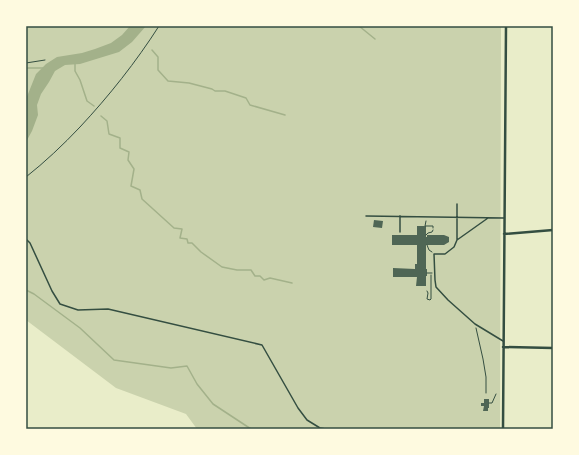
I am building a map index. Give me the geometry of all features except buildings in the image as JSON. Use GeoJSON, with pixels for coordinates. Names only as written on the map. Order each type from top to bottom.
{"type":"FeatureCollection","features":[{"type":"Feature","properties":{"kind":"street"},"geometry":{"type":"LineString","coordinates":[[502,429],[506,26]]}},
{"type":"Feature","properties":{"kind":"street"},"geometry":{"type":"LineString","coordinates":[[504,234],[553,230]]}},
{"type":"Feature","properties":{"kind":"street"},"geometry":{"type":"LineString","coordinates":[[503,347],[553,348]]}},
{"type":"Feature","properties":{"kind":"lane"},"geometry":{"type":"LineString","coordinates":[[457,204],[457,240],[454,247],[445,254],[434,254],[436,287],[475,324],[503,341]]}},
{"type":"Feature","properties":{"kind":"lane"},"geometry":{"type":"LineString","coordinates":[[366,216],[504,218]]}},
{"type":"Feature","properties":{"kind":"lane"},"geometry":{"type":"LineString","coordinates":[[400,216],[400,232]]}},
{"type":"Feature","properties":{"kind":"lane"},"geometry":{"type":"LineString","coordinates":[[457,240],[489,217]]}},
{"type":"Feature","properties":{"kind":"lane"},"geometry":{"type":"LineString","coordinates":[[26,239],[30,243],[60,304],[78,310],[108,309],[262,345],[298,408],[307,420],[320,428],[326,429]]}},
{"type":"Feature","properties":{"kind":"path"},"geometry":{"type":"LineString","coordinates":[[26,177],[53,154],[94,112],[127,72],[159,26]]}},
{"type":"Feature","properties":{"kind":"path"},"geometry":{"type":"LineString","coordinates":[[26,63],[45,60]]}},
{"type":"Feature","properties":{"kind":"path"},"geometry":{"type":"LineString","coordinates":[[429,216],[428,220],[425,221],[425,226],[433,226],[433,228]]}},
{"type":"Feature","properties":{"kind":"path"},"geometry":{"type":"LineString","coordinates":[[426,235],[433,230]]}},
{"type":"Feature","properties":{"kind":"path"},"geometry":{"type":"LineString","coordinates":[[427,245],[429,250],[432,252]]}},
{"type":"Feature","properties":{"kind":"path"},"geometry":{"type":"LineString","coordinates":[[427,273],[432,273],[430,300],[427,299],[427,291]]}},
{"type":"Feature","properties":{"kind":"path"},"geometry":{"type":"LineString","coordinates":[[475,324],[486,377],[486,393]]}},
{"type":"Feature","properties":{"kind":"path"},"geometry":{"type":"LineString","coordinates":[[489,403],[492,403],[496,394]]}},
{"type":"Feature","properties":{"kind":"shaded area"},"geometry":{"type":"Polygon","coordinates":[[[26,26],[501,26],[500,429],[197,429],[186,414],[116,388],[26,320],[26,26]]]}},
{"type":"Feature","properties":{"kind":"shaded area"},"geometry":{"type":"Polygon","coordinates":[[[130,26],[146,26],[132,42],[119,52],[80,64],[65,65],[55,71],[41,94],[37,105],[38,115],[26,142],[26,99],[36,74],[46,64],[57,57],[82,53],[111,43],[122,35],[130,26]]]}},
{"type":"Feature","properties":{"kind":"waterway"},"geometry":{"type":"LineString","coordinates":[[359,26],[375,39]]}},
{"type":"Feature","properties":{"kind":"waterway"},"geometry":{"type":"LineString","coordinates":[[152,50],[158,57],[158,70],[168,81],[189,83],[215,91],[225,91],[246,98],[250,105],[285,115]]}},
{"type":"Feature","properties":{"kind":"waterway"},"geometry":{"type":"LineString","coordinates":[[75,63],[75,71],[80,80],[87,101],[94,106]]}},
{"type":"Feature","properties":{"kind":"waterway"},"geometry":{"type":"LineString","coordinates":[[26,68],[44,68]]}},
{"type":"Feature","properties":{"kind":"waterway"},"geometry":{"type":"LineString","coordinates":[[101,116],[107,121],[109,134],[120,138],[120,148],[129,152],[128,160],[134,169],[131,186],[140,190],[142,199],[174,228],[182,229],[180,238],[187,239],[188,243],[192,243],[201,252],[222,267],[237,270],[251,270],[255,276],[260,276],[264,280],[270,278],[292,283]]}},
{"type":"Feature","properties":{"kind":"waterway"},"geometry":{"type":"LineString","coordinates":[[26,290],[34,294],[80,328],[114,360],[171,368],[187,366],[197,384],[213,404],[251,429]]}}]}
